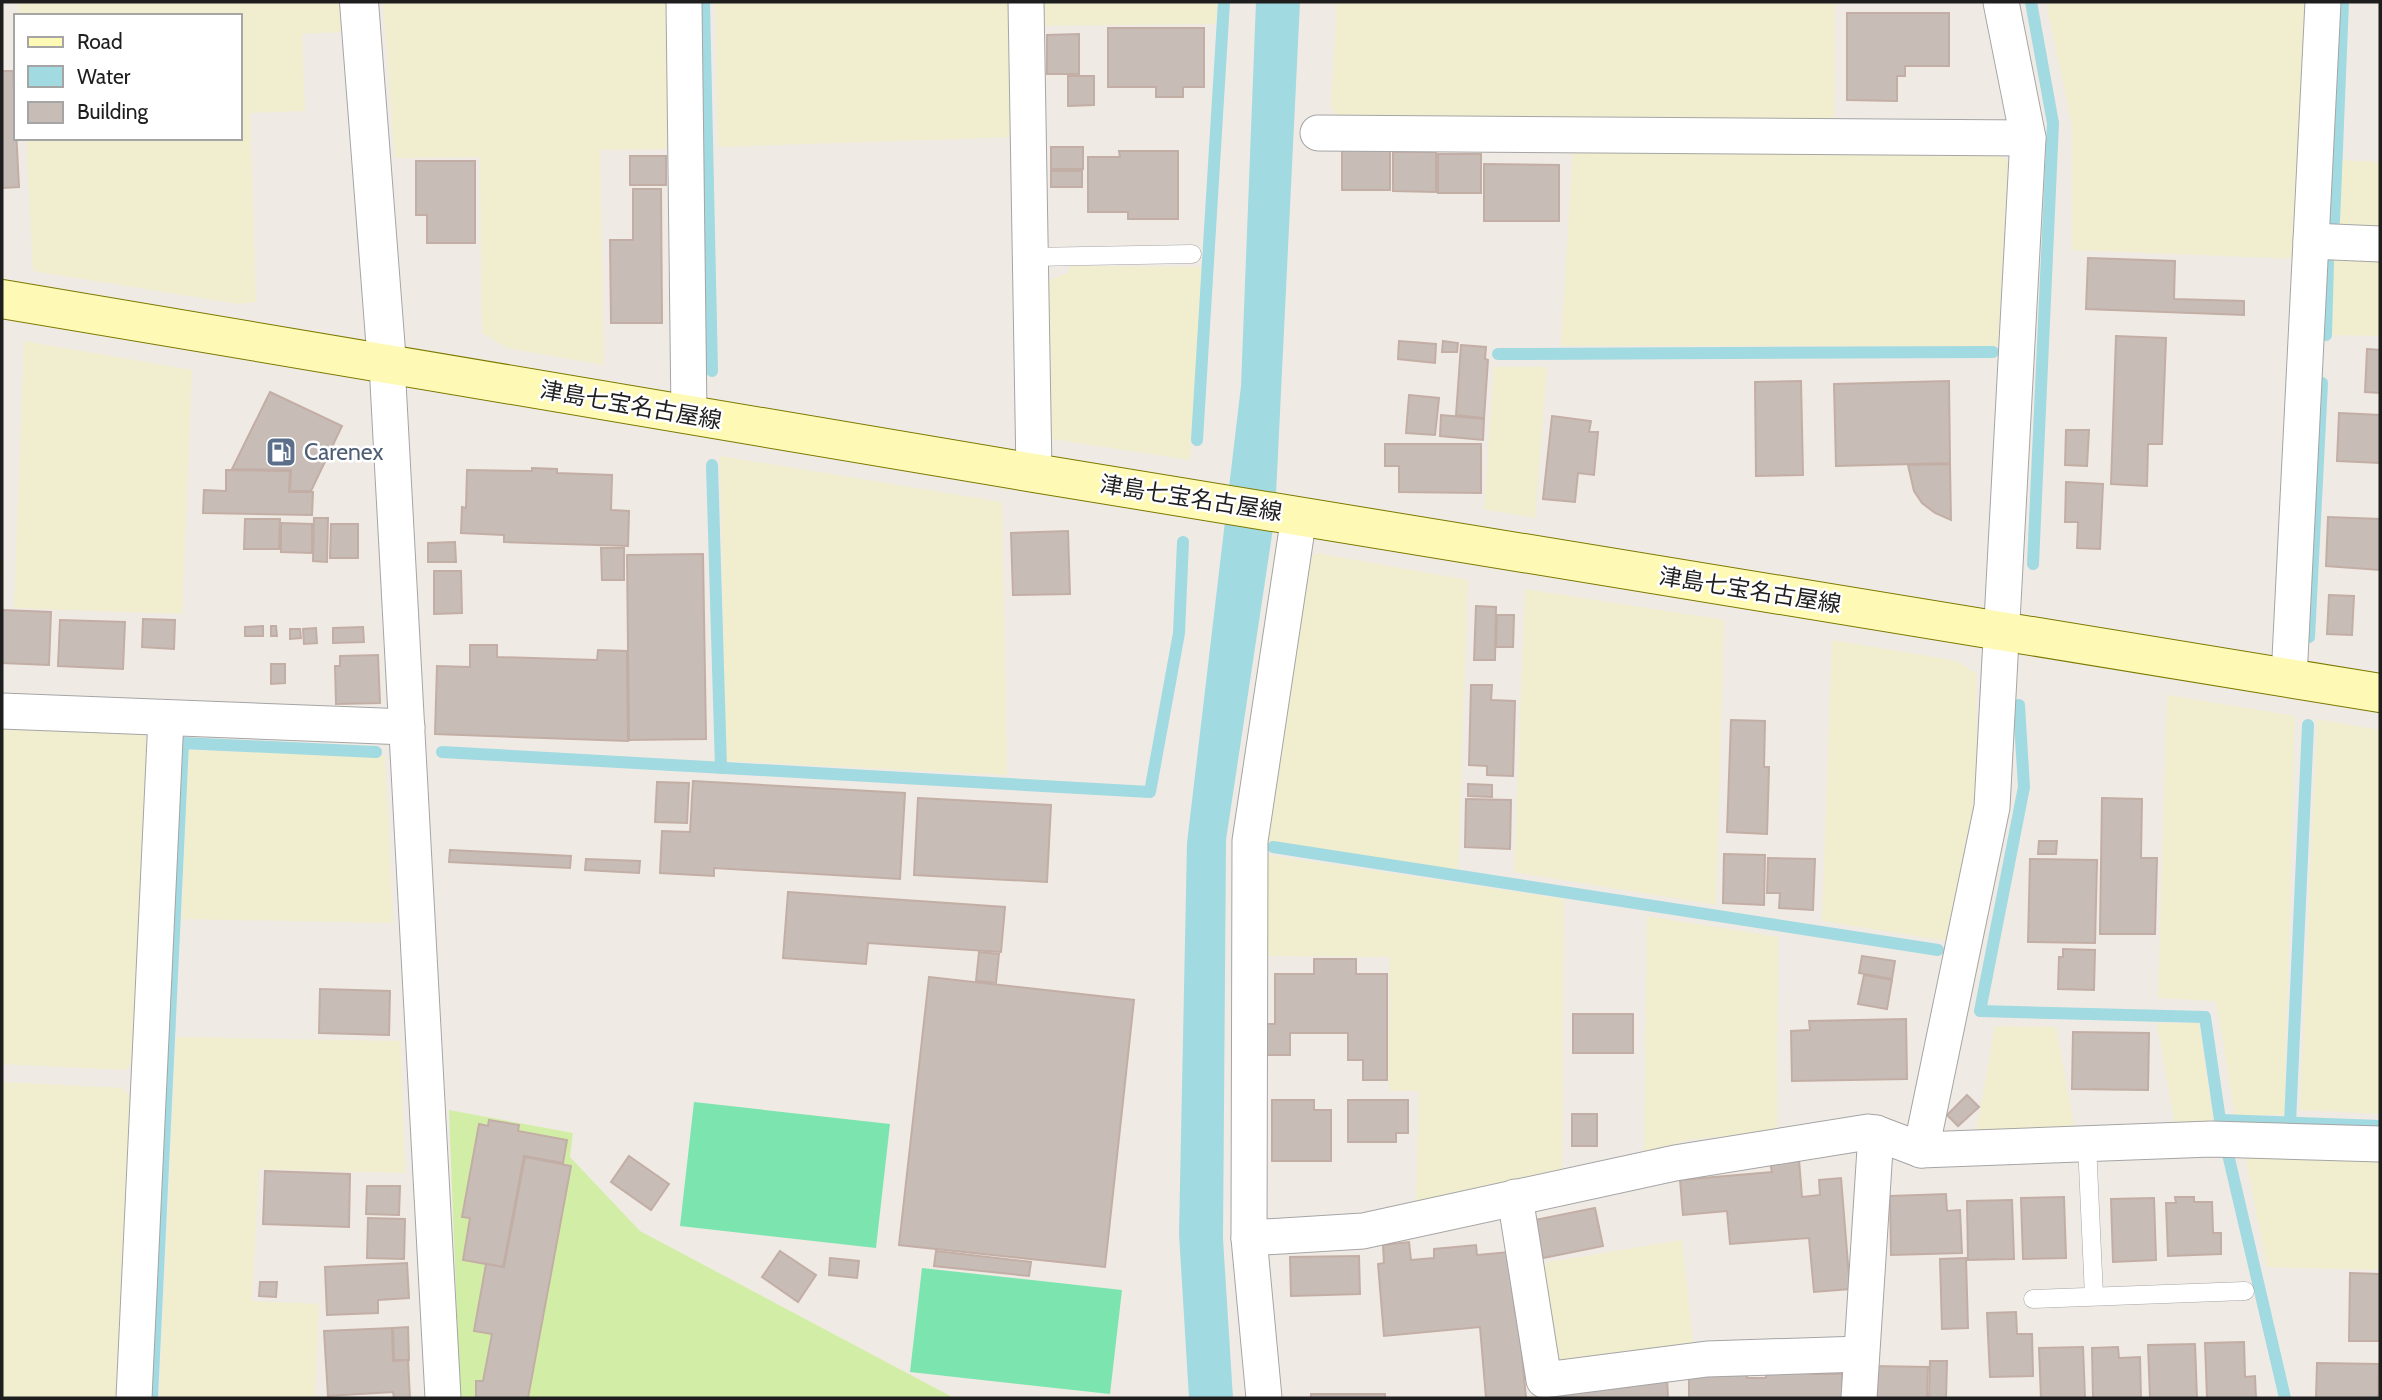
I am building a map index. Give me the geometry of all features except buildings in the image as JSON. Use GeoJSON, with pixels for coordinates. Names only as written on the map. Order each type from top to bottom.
{"type":"FeatureCollection","features":[{"type":"Feature","properties":{"kind":"main road","name":"津島七宝名古屋線"},"geometry":{"type":"LineString","coordinates":[[2,299],[1034,473],[2380,693]]}},
{"type":"Feature","properties":{"kind":"street"},"geometry":{"type":"LineString","coordinates":[[359,2],[387,364],[443,1398]]}},
{"type":"Feature","properties":{"kind":"street"},"geometry":{"type":"LineString","coordinates":[[684,2],[689,415]]}},
{"type":"Feature","properties":{"kind":"street"},"geometry":{"type":"LineString","coordinates":[[1026,2],[1034,473]]}},
{"type":"Feature","properties":{"kind":"street"},"geometry":{"type":"LineString","coordinates":[[1921,1150],[1992,807],[2028,138],[2001,2]]}},
{"type":"Feature","properties":{"kind":"street"},"geometry":{"type":"LineString","coordinates":[[2289,678],[2323,2]]}},
{"type":"Feature","properties":{"kind":"street"},"geometry":{"type":"LineString","coordinates":[[1318,132],[2028,138]]}},
{"type":"Feature","properties":{"kind":"street"},"geometry":{"type":"LineString","coordinates":[[2311,241],[2380,244]]}},
{"type":"Feature","properties":{"kind":"street"},"geometry":{"type":"LineString","coordinates":[[1264,1398],[1249,1238],[1250,841],[1294,515]]}},
{"type":"Feature","properties":{"kind":"street"},"geometry":{"type":"LineString","coordinates":[[2,711],[407,727]]}},
{"type":"Feature","properties":{"kind":"street"},"geometry":{"type":"LineString","coordinates":[[134,1398],[166,718]]}},
{"type":"Feature","properties":{"kind":"street"},"geometry":{"type":"LineString","coordinates":[[1249,1238],[1363,1231],[1675,1163],[1868,1132],[1921,1150],[2224,1139],[2380,1144]]}},
{"type":"Feature","properties":{"kind":"street"},"geometry":{"type":"LineString","coordinates":[[1859,1398],[1876,1133]]}},
{"type":"Feature","properties":{"kind":"street"},"geometry":{"type":"LineString","coordinates":[[1515,1196],[1544,1380],[1707,1359],[1861,1354]]}},
{"type":"Feature","properties":{"kind":"lane"},"geometry":{"type":"LineString","coordinates":[[1031,257],[1192,254]]}},
{"type":"Feature","properties":{"kind":"lane"},"geometry":{"type":"LineString","coordinates":[[2087,1144],[2094,1296]]}},
{"type":"Feature","properties":{"kind":"lane"},"geometry":{"type":"LineString","coordinates":[[2033,1299],[2245,1291]]}},
{"type":"Feature","properties":{"kind":"shaded area"},"geometry":{"type":"Polygon","coordinates":[[[18,2],[341,2],[345,32],[302,34],[305,111],[250,113],[256,302],[239,304],[33,271],[26,140],[242,140],[242,14],[19,14],[18,2]]]}},
{"type":"Feature","properties":{"kind":"shaded area"},"geometry":{"type":"Polygon","coordinates":[[[383,2],[672,2],[675,149],[600,150],[604,365],[507,348],[482,333],[480,157],[395,158],[383,2]]]}},
{"type":"Feature","properties":{"kind":"shaded area"},"geometry":{"type":"Polygon","coordinates":[[[715,2],[1013,2],[1017,137],[718,147],[715,2]]]}},
{"type":"Feature","properties":{"kind":"shaded area"},"geometry":{"type":"Polygon","coordinates":[[[1035,2],[1218,2],[1216,24],[1035,26],[1035,2]]]}},
{"type":"Feature","properties":{"kind":"shaded area"},"geometry":{"type":"Polygon","coordinates":[[[1337,2],[1835,2],[1834,130],[1341,125],[1331,106],[1337,2]]]}},
{"type":"Feature","properties":{"kind":"shaded area"},"geometry":{"type":"Polygon","coordinates":[[[2046,2],[2314,2],[2302,259],[2072,250],[2072,125],[2046,2]]]}},
{"type":"Feature","properties":{"kind":"shaded area"},"geometry":{"type":"Polygon","coordinates":[[[1573,148],[1990,151],[2008,160],[1998,346],[1561,346],[1573,148]]]}},
{"type":"Feature","properties":{"kind":"shaded area"},"geometry":{"type":"Polygon","coordinates":[[[2339,160],[2380,162],[2380,229],[2337,227],[2339,160]]]}},
{"type":"Feature","properties":{"kind":"shaded area"},"geometry":{"type":"Polygon","coordinates":[[[2333,259],[2380,261],[2380,336],[2330,335],[2333,259]]]}},
{"type":"Feature","properties":{"kind":"shaded area"},"geometry":{"type":"Polygon","coordinates":[[[1070,266],[1202,267],[1190,460],[1052,439],[1044,424],[1041,283],[1068,273],[1070,266]]]}},
{"type":"Feature","properties":{"kind":"shaded area"},"geometry":{"type":"Polygon","coordinates":[[[24,341],[192,370],[182,614],[14,608],[24,341]]]}},
{"type":"Feature","properties":{"kind":"shaded area"},"geometry":{"type":"Polygon","coordinates":[[[1494,367],[1547,367],[1535,518],[1484,509],[1494,367]]]}},
{"type":"Feature","properties":{"kind":"shaded area"},"geometry":{"type":"Polygon","coordinates":[[[720,456],[1002,502],[1007,775],[726,761],[720,456]]]}},
{"type":"Feature","properties":{"kind":"shaded area"},"geometry":{"type":"Polygon","coordinates":[[[1316,553],[1468,580],[1458,872],[1262,841],[1303,567],[1316,553]]]}},
{"type":"Feature","properties":{"kind":"shaded area"},"geometry":{"type":"Polygon","coordinates":[[[1525,589],[1724,620],[1716,905],[1514,872],[1525,589]]]}},
{"type":"Feature","properties":{"kind":"shaded area"},"geometry":{"type":"Polygon","coordinates":[[[1832,640],[1957,661],[1976,674],[1977,789],[1946,941],[1822,921],[1832,640]]]}},
{"type":"Feature","properties":{"kind":"shaded area"},"geometry":{"type":"Polygon","coordinates":[[[2167,695],[2295,716],[2284,1115],[2235,1115],[2216,1001],[2158,998],[2167,695]]]}},
{"type":"Feature","properties":{"kind":"shaded area"},"geometry":{"type":"Polygon","coordinates":[[[2317,719],[2380,730],[2380,1114],[2300,1110],[2317,719]]]}},
{"type":"Feature","properties":{"kind":"shaded area"},"geometry":{"type":"Polygon","coordinates":[[[2,724],[139,730],[154,746],[141,1055],[125,1070],[2,1064],[2,724]]]}},
{"type":"Feature","properties":{"kind":"shaded area"},"geometry":{"type":"Polygon","coordinates":[[[188,750],[385,756],[393,923],[182,919],[188,750]]]}},
{"type":"Feature","properties":{"kind":"shaded area"},"geometry":{"type":"Polygon","coordinates":[[[1261,854],[1564,899],[1562,1169],[1416,1206],[1419,1091],[1389,1091],[1390,957],[1261,956],[1261,854]]]}},
{"type":"Feature","properties":{"kind":"shaded area"},"geometry":{"type":"Polygon","coordinates":[[[1647,916],[1778,937],[1777,1130],[1689,1140],[1644,1153],[1647,916]]]}},
{"type":"Feature","properties":{"kind":"shaded area"},"geometry":{"type":"Polygon","coordinates":[[[2157,1023],[2199,1023],[2214,1126],[2175,1126],[2157,1023]]]}},
{"type":"Feature","properties":{"kind":"shaded area"},"geometry":{"type":"Polygon","coordinates":[[[1995,1026],[2056,1027],[2075,1130],[1976,1134],[1995,1026]]]}},
{"type":"Feature","properties":{"kind":"shaded area"},"geometry":{"type":"Polygon","coordinates":[[[176,1037],[401,1041],[405,1173],[259,1169],[252,1301],[319,1304],[315,1398],[159,1398],[176,1037]]]}},
{"type":"Feature","properties":{"kind":"shaded area"},"geometry":{"type":"Polygon","coordinates":[[[2,1082],[122,1088],[137,1102],[122,1398],[2,1398],[2,1082]]]}},
{"type":"Feature","properties":{"kind":"shaded area"},"geometry":{"type":"Polygon","coordinates":[[[2244,1150],[2380,1156],[2380,1270],[2267,1267],[2244,1150]]]}},
{"type":"Feature","properties":{"kind":"shaded area"},"geometry":{"type":"Polygon","coordinates":[[[1682,1240],[1694,1352],[1561,1372],[1537,1264],[1682,1240]]]}},
{"type":"Feature","properties":{"kind":"green space"},"geometry":{"type":"Polygon","coordinates":[[[694,1102],[890,1124],[876,1248],[680,1226],[694,1102]]]}},
{"type":"Feature","properties":{"kind":"green space"},"geometry":{"type":"Polygon","coordinates":[[[449,1110],[573,1133],[570,1157],[640,1231],[954,1398],[460,1398],[449,1110]]]}},
{"type":"Feature","properties":{"kind":"green space"},"geometry":{"type":"Polygon","coordinates":[[[922,1268],[1122,1290],[1110,1394],[910,1372],[922,1268]]]}},
{"type":"Feature","properties":{"kind":"water"},"geometry":{"type":"Polygon","coordinates":[[[1256,2],[1300,2],[1275,515],[1226,840],[1223,1239],[1233,1398],[1189,1398],[1179,1234],[1187,843],[1241,386],[1256,2]]]}},
{"type":"Feature","properties":{"kind":"waterway"},"geometry":{"type":"LineString","coordinates":[[704,2],[712,371]]}},
{"type":"Feature","properties":{"kind":"waterway"},"geometry":{"type":"LineString","coordinates":[[1197,440],[1224,2]]}},
{"type":"Feature","properties":{"kind":"waterway"},"geometry":{"type":"LineString","coordinates":[[2031,2],[2053,123],[2033,564]]}},
{"type":"Feature","properties":{"kind":"waterway"},"geometry":{"type":"LineString","coordinates":[[2334,221],[2343,2]]}},
{"type":"Feature","properties":{"kind":"waterway"},"geometry":{"type":"LineString","coordinates":[[2326,335],[2328,262]]}},
{"type":"Feature","properties":{"kind":"waterway"},"geometry":{"type":"LineString","coordinates":[[1498,354],[1993,352]]}},
{"type":"Feature","properties":{"kind":"waterway"},"geometry":{"type":"LineString","coordinates":[[2309,637],[2322,383]]}},
{"type":"Feature","properties":{"kind":"waterway"},"geometry":{"type":"LineString","coordinates":[[712,465],[721,768]]}},
{"type":"Feature","properties":{"kind":"waterway"},"geometry":{"type":"LineString","coordinates":[[442,752],[1150,792],[1179,633],[1183,542]]}},
{"type":"Feature","properties":{"kind":"waterway"},"geometry":{"type":"LineString","coordinates":[[2019,705],[2024,787],[1980,1011],[2205,1017],[2220,1120],[2285,1398]]}},
{"type":"Feature","properties":{"kind":"waterway"},"geometry":{"type":"LineString","coordinates":[[2290,1123],[2308,725]]}},
{"type":"Feature","properties":{"kind":"waterway"},"geometry":{"type":"LineString","coordinates":[[152,1398],[183,743],[376,752]]}},
{"type":"Feature","properties":{"kind":"waterway"},"geometry":{"type":"LineString","coordinates":[[1273,847],[1938,950]]}},
{"type":"Feature","properties":{"kind":"waterway"},"geometry":{"type":"LineString","coordinates":[[2220,1120],[2380,1126]]}},
{"type":"Feature","properties":{"kind":"place","name":"Carenex"},"geometry":{"type":"Point","coordinates":[281,452]}}]}
